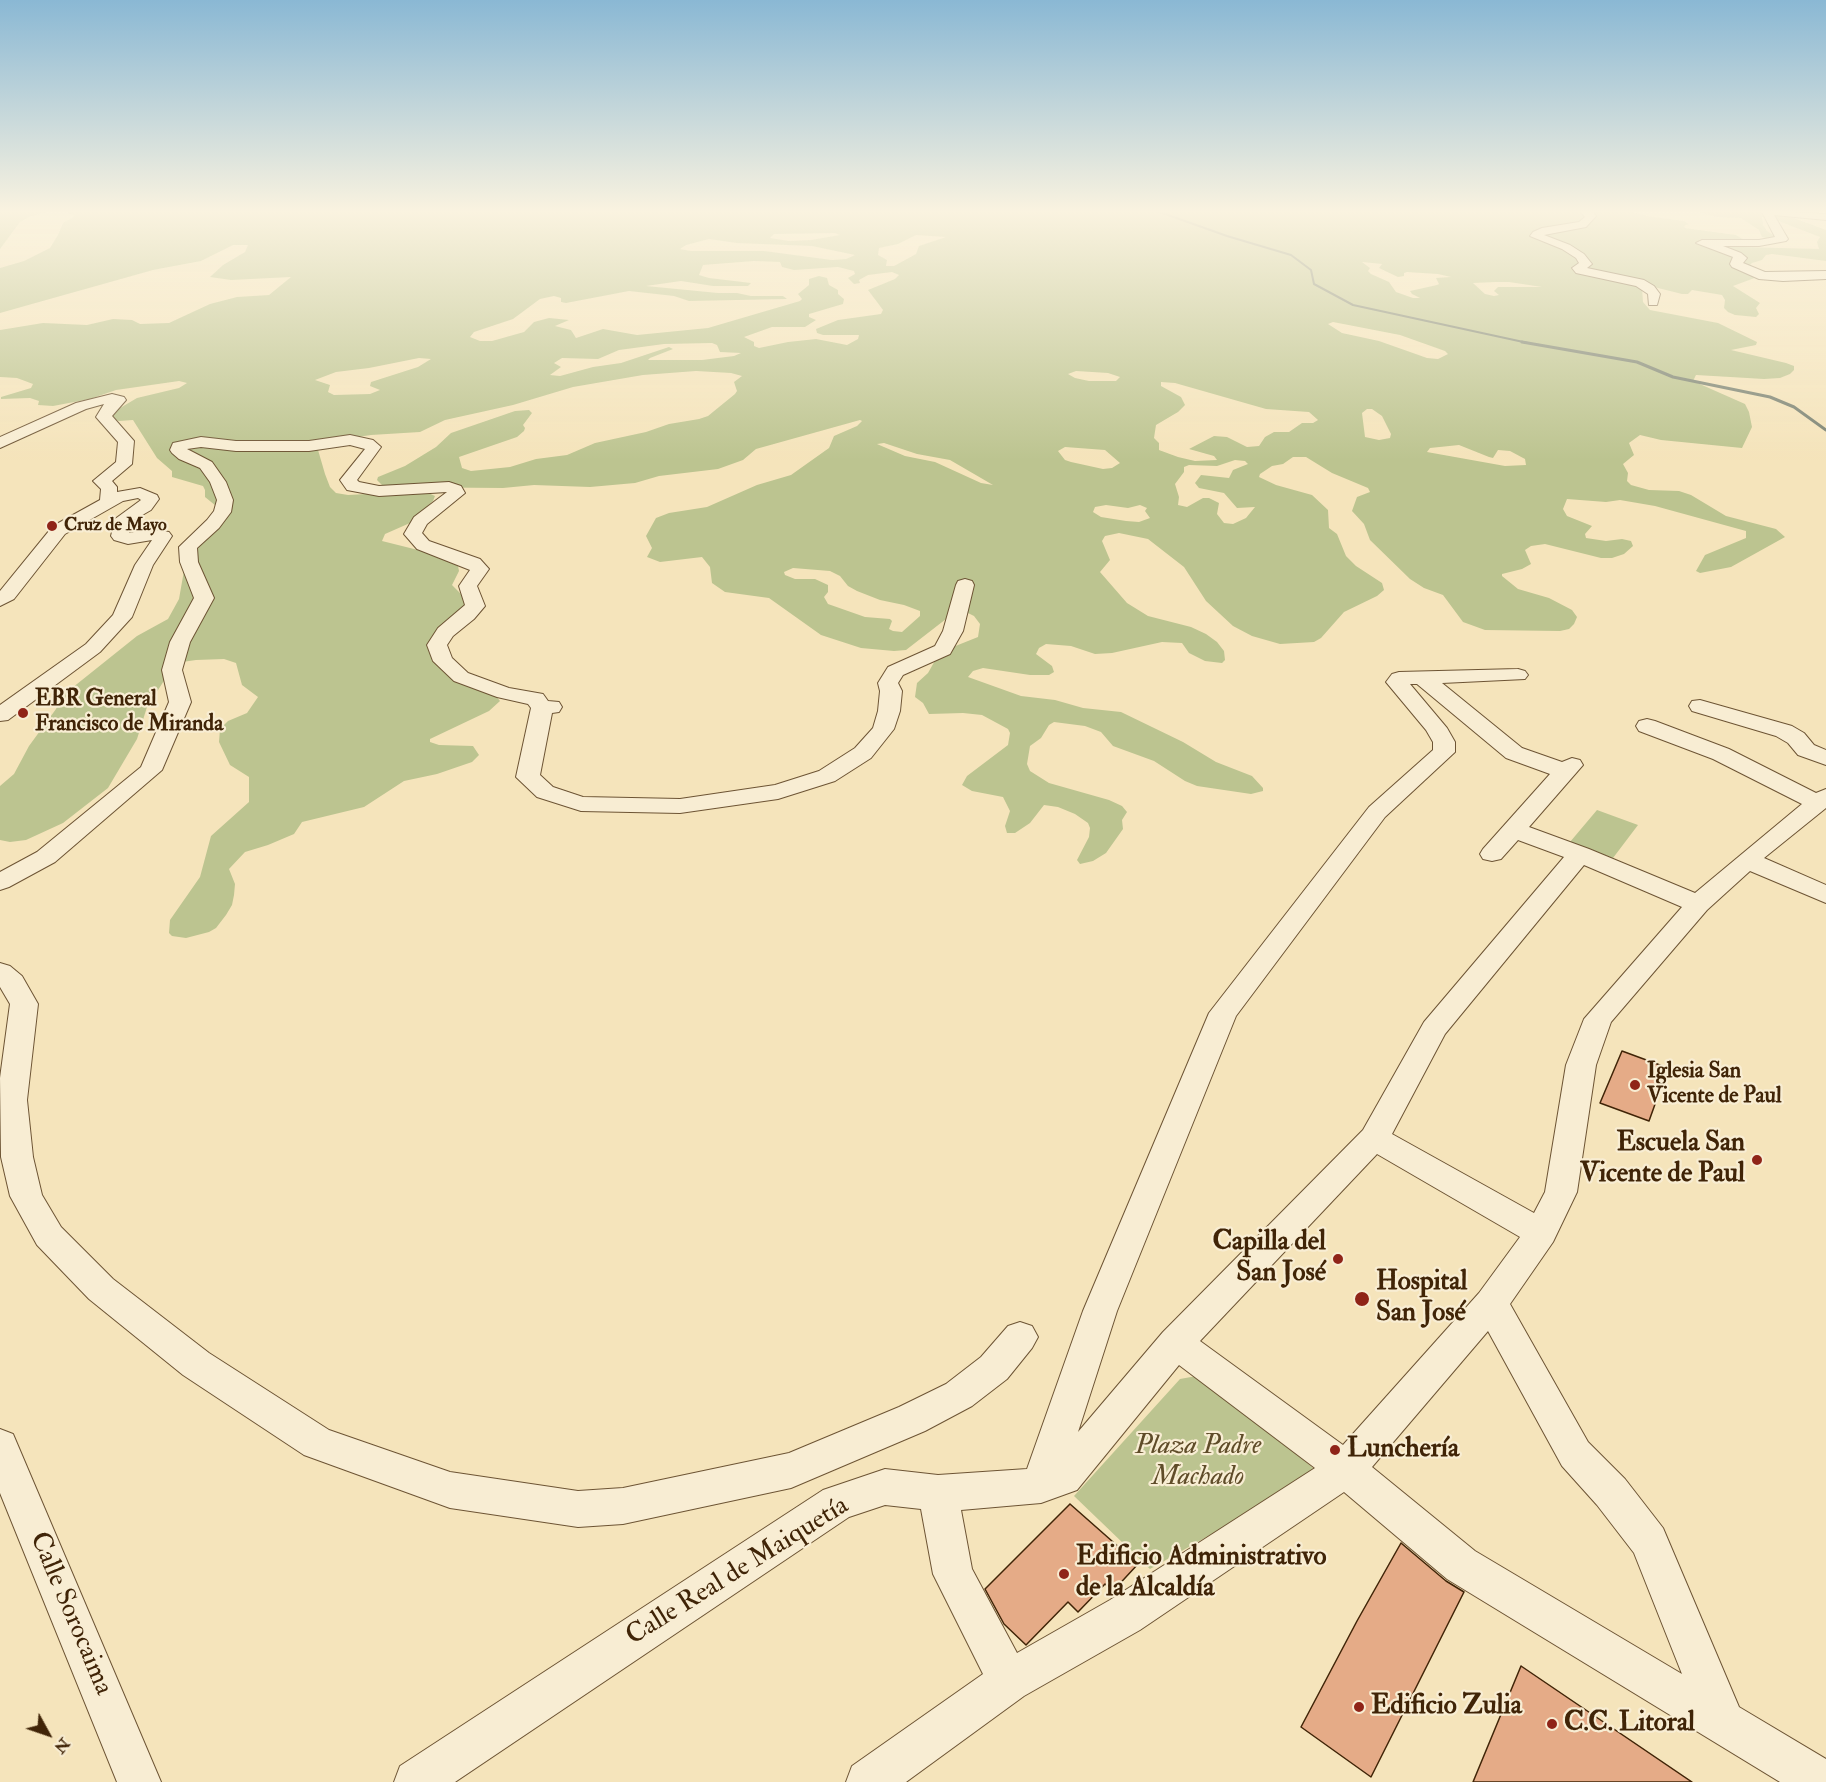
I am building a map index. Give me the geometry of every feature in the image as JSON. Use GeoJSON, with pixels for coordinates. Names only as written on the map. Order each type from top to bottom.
{"type":"FeatureCollection","features":[{"type":"Feature","properties":{"kind":"street"},"geometry":{"type":"LineString","coordinates":[[1653,293],[1653,302]]}},
{"type":"Feature","properties":{"kind":"street"},"geometry":{"type":"LineString","coordinates":[[0,443],[81,405],[112,398],[119,400],[108,409],[104,417],[126,441],[124,464],[101,481],[109,487],[108,501]]}},
{"type":"Feature","properties":{"kind":"street"},"geometry":{"type":"LineString","coordinates":[[0,882],[46,857],[151,770],[180,702],[172,670],[180,642],[204,598],[189,562],[188,547],[213,524],[222,512],[225,500],[218,483],[206,465],[186,456],[178,450],[179,446],[201,442],[236,446],[309,446],[350,440],[367,443],[373,447],[372,452],[348,480],[352,486],[379,491],[448,487],[455,490],[457,493],[420,521],[412,534],[423,545],[474,563],[480,570],[468,586],[475,606],[445,632],[437,645],[443,661],[461,677],[504,693],[535,699],[547,707],[528,777],[545,792],[581,804],[680,806],[778,792],[827,776],[863,753],[883,729],[889,711],[891,691],[888,683],[895,671],[943,650],[953,631],[965,585]]}},
{"type":"Feature","properties":{"kind":"street"},"geometry":{"type":"LineString","coordinates":[[0,600],[8,596],[59,530],[108,501],[140,493],[148,495],[151,499],[145,506],[124,519],[120,536],[128,539],[159,534],[163,536],[144,565],[137,586],[116,626],[93,648],[58,675],[0,715]]}},
{"type":"Feature","properties":{"kind":"street"},"geometry":{"type":"LineString","coordinates":[[1041,1485],[1100,1311],[1223,1013],[1377,812],[1444,752],[1444,741],[1436,728],[1416,702],[1396,682],[1399,678],[1518,675]]}},
{"type":"Feature","properties":{"kind":"street"},"geometry":{"type":"LineString","coordinates":[[1422,677],[1514,753],[1568,768],[1492,854]]}},
{"type":"Feature","properties":{"kind":"street"},"geometry":{"type":"LineString","coordinates":[[1700,706],[1784,731],[1796,738],[1806,750],[1826,758]]}},
{"type":"Feature","properties":{"kind":"street"},"geometry":{"type":"LineString","coordinates":[[868,1782],[1009,1681],[1125,1615],[1347,1469],[1491,1303],[1541,1233],[1561,1192],[1581,1065],[1598,1019],[1698,904],[1747,860],[1822,799],[1721,754],[1647,726]]}},
{"type":"Feature","properties":{"kind":"street"},"geometry":{"type":"LineString","coordinates":[[1514,830],[1580,854],[1698,904]]}},
{"type":"Feature","properties":{"kind":"street","name":"Calle Real de Maiquetía"},"geometry":{"type":"LineString","coordinates":[[416,1782],[837,1503],[885,1487],[938,1493],[1041,1485],[1063,1477],[1176,1343],[1374,1138],[1434,1029],[1580,854]]}},
{"type":"Feature","properties":{"kind":"street"},"geometry":{"type":"LineString","coordinates":[[1747,860],[1826,895]]}},
{"type":"Feature","properties":{"kind":"street"},"geometry":{"type":"LineString","coordinates":[[0,972],[12,982],[24,1004],[12,1100],[17,1157],[26,1197],[49,1236],[101,1289],[196,1364],[317,1443],[450,1490],[578,1509],[622,1506],[791,1470],[912,1419],[959,1395],[994,1368],[1020,1337]]}},
{"type":"Feature","properties":{"kind":"street"},"geometry":{"type":"LineString","coordinates":[[1374,1138],[1541,1233]]}},
{"type":"Feature","properties":{"kind":"street"},"geometry":{"type":"LineString","coordinates":[[1491,1303],[1575,1454],[1611,1492],[1649,1541],[1723,1722]]}},
{"type":"Feature","properties":{"kind":"street"},"geometry":{"type":"LineString","coordinates":[[1176,1343],[1347,1469],[1461,1565],[1822,1782]]}},
{"type":"Feature","properties":{"kind":"street","name":"Calle Sorocaima"},"geometry":{"type":"LineString","coordinates":[[0,1446],[139,1782]]}},
{"type":"Feature","properties":{"kind":"street"},"geometry":{"type":"LineString","coordinates":[[938,1493],[953,1574],[1009,1681]]}},
{"type":"Feature","properties":{"kind":"green space"},"geometry":{"type":"Polygon","coordinates":[[[0,293],[71,293],[0,313],[0,293]]]}},
{"type":"Feature","properties":{"kind":"green space"},"geometry":{"type":"Polygon","coordinates":[[[271,293],[618,293],[566,303],[554,296],[540,299],[513,319],[474,332],[470,337],[480,341],[492,341],[524,332],[534,322],[549,318],[569,320],[555,326],[571,330],[576,338],[603,329],[637,335],[708,328],[800,301],[802,299],[799,293],[838,293],[844,299],[843,304],[809,314],[809,317],[816,320],[805,327],[772,327],[744,337],[754,342],[754,346],[759,348],[816,339],[847,345],[858,339],[859,335],[823,335],[817,333],[816,329],[838,320],[881,314],[883,310],[870,293],[1399,293],[1420,298],[1411,293],[1484,293],[1494,296],[1499,295],[1497,293],[1642,293],[1643,302],[1650,310],[1718,323],[1757,342],[1756,345],[1731,350],[1786,363],[1794,366],[1794,370],[1780,378],[1764,379],[1696,375],[1693,381],[1745,404],[1752,427],[1742,448],[1661,440],[1640,435],[1629,443],[1634,455],[1623,464],[1628,473],[1627,481],[1631,485],[1649,490],[1679,491],[1691,495],[1726,516],[1776,529],[1785,537],[1731,567],[1700,573],[1696,571],[1705,555],[1746,538],[1746,531],[1655,506],[1620,500],[1606,502],[1567,499],[1563,509],[1567,516],[1592,526],[1585,534],[1586,538],[1606,541],[1622,539],[1631,541],[1633,546],[1624,554],[1612,558],[1601,558],[1545,544],[1531,546],[1525,550],[1531,564],[1502,574],[1502,576],[1518,589],[1549,598],[1572,610],[1577,617],[1574,624],[1569,629],[1560,631],[1485,630],[1463,622],[1443,595],[1424,588],[1410,579],[1370,540],[1364,524],[1352,511],[1357,497],[1370,492],[1368,488],[1332,473],[1306,457],[1293,457],[1283,464],[1272,466],[1259,477],[1276,485],[1312,495],[1328,510],[1329,528],[1337,534],[1346,556],[1356,566],[1382,583],[1384,590],[1377,596],[1344,612],[1321,638],[1314,642],[1280,644],[1252,636],[1233,626],[1206,601],[1184,567],[1148,539],[1119,533],[1105,536],[1102,541],[1110,560],[1100,572],[1127,603],[1148,616],[1191,627],[1206,634],[1224,651],[1225,660],[1222,663],[1205,661],[1189,653],[1182,643],[1162,642],[1112,653],[1095,654],[1071,646],[1046,644],[1039,648],[1036,654],[1052,666],[1054,672],[1049,675],[1030,675],[983,668],[973,671],[968,677],[1021,696],[1055,700],[1083,708],[1121,712],[1183,742],[1216,762],[1252,776],[1263,791],[1251,794],[1197,786],[1154,761],[1113,746],[1101,732],[1085,726],[1054,722],[1049,725],[1041,738],[1030,746],[1027,764],[1030,771],[1049,783],[1109,800],[1122,806],[1127,812],[1122,820],[1123,829],[1106,853],[1093,861],[1080,864],[1077,860],[1089,837],[1090,828],[1088,823],[1075,814],[1058,807],[1044,805],[1030,823],[1015,833],[1007,833],[1005,826],[1010,811],[1003,797],[972,791],[962,785],[967,776],[1008,745],[1010,733],[1008,729],[982,715],[929,714],[923,703],[915,697],[917,683],[928,673],[937,657],[948,649],[978,637],[980,624],[974,616],[962,610],[953,611],[906,650],[861,648],[821,635],[769,598],[725,592],[712,583],[710,567],[702,557],[660,562],[647,557],[652,548],[646,536],[656,518],[669,513],[707,507],[757,485],[791,475],[829,448],[834,436],[857,426],[862,421],[756,449],[743,460],[718,469],[659,476],[635,483],[590,487],[534,485],[503,488],[384,487],[377,480],[378,477],[405,466],[436,447],[451,433],[515,411],[529,410],[532,413],[523,425],[524,431],[517,437],[459,457],[462,468],[471,471],[510,467],[536,459],[567,455],[595,443],[708,416],[735,394],[737,391],[734,382],[742,376],[696,371],[643,375],[573,387],[513,405],[445,420],[420,432],[371,435],[316,443],[330,487],[336,493],[348,495],[424,491],[435,496],[433,501],[410,523],[385,534],[382,541],[426,552],[458,566],[459,571],[452,585],[465,598],[465,611],[436,647],[464,683],[496,696],[500,701],[489,711],[430,739],[430,742],[439,745],[473,746],[479,755],[472,762],[437,774],[404,781],[364,807],[302,822],[294,834],[245,852],[229,869],[235,884],[232,905],[216,928],[186,938],[172,936],[169,933],[170,920],[200,877],[211,836],[249,802],[249,777],[230,765],[219,742],[220,729],[228,721],[247,713],[258,697],[242,685],[236,663],[224,659],[182,662],[169,673],[147,707],[137,739],[108,788],[63,823],[26,840],[10,842],[0,840],[0,786],[14,774],[29,746],[56,709],[62,696],[137,636],[168,619],[179,599],[185,565],[221,510],[205,497],[203,486],[172,477],[172,471],[157,458],[133,420],[111,419],[115,411],[137,398],[179,388],[187,383],[179,381],[116,390],[90,399],[53,406],[38,405],[39,401],[30,398],[1,399],[1,397],[31,388],[33,384],[17,378],[0,377],[0,330],[43,323],[87,325],[113,319],[132,320],[140,324],[169,323],[210,304],[237,297],[271,293]],[[1333,322],[1328,324],[1342,333],[1379,341],[1427,358],[1438,359],[1448,354],[1400,335],[1333,322]],[[712,343],[664,344],[619,350],[598,359],[562,358],[554,363],[561,367],[550,375],[560,376],[593,367],[621,363],[669,347],[673,349],[648,360],[702,360],[741,353],[720,352],[717,345],[712,343]],[[419,358],[336,372],[315,380],[330,385],[328,392],[334,395],[370,394],[380,390],[370,386],[371,382],[418,367],[431,359],[419,358]],[[1076,371],[1068,374],[1089,381],[1116,381],[1120,377],[1108,373],[1076,371]],[[1161,382],[1161,386],[1181,397],[1185,405],[1156,425],[1154,438],[1159,443],[1159,450],[1195,461],[1217,460],[1214,456],[1189,449],[1214,436],[1227,437],[1247,447],[1259,446],[1265,437],[1274,432],[1289,432],[1302,423],[1313,423],[1318,420],[1309,412],[1266,409],[1175,383],[1161,382]],[[1367,409],[1362,413],[1365,437],[1379,440],[1390,438],[1391,434],[1382,416],[1372,409],[1367,409]],[[884,443],[877,444],[905,456],[935,462],[981,483],[993,485],[950,460],[917,454],[884,443]],[[1459,445],[1430,448],[1427,452],[1505,466],[1526,465],[1525,459],[1510,451],[1498,450],[1493,458],[1459,445]],[[1065,447],[1058,451],[1065,460],[1103,469],[1112,468],[1120,463],[1105,450],[1065,447]],[[1235,460],[1217,466],[1189,465],[1184,467],[1184,472],[1175,484],[1179,497],[1178,505],[1187,507],[1203,498],[1209,498],[1219,503],[1217,514],[1224,523],[1233,524],[1246,518],[1255,507],[1237,508],[1224,493],[1199,488],[1195,483],[1201,475],[1229,478],[1233,470],[1248,464],[1245,461],[1235,460]],[[1106,505],[1095,507],[1093,512],[1101,517],[1139,522],[1150,518],[1145,511],[1147,508],[1140,505],[1128,508],[1106,505]],[[793,568],[784,572],[785,575],[795,579],[815,579],[828,585],[828,592],[824,597],[828,604],[865,617],[890,619],[892,621],[889,629],[893,631],[902,632],[920,616],[920,611],[857,591],[848,586],[840,576],[830,571],[793,568]]]}},
{"type":"Feature","properties":{"kind":"green space"},"geometry":{"type":"Polygon","coordinates":[[[648,293],[738,293],[751,296],[783,296],[787,299],[689,301],[674,296],[648,293]]]}},
{"type":"Feature","properties":{"kind":"green space"},"geometry":{"type":"Polygon","coordinates":[[[1711,293],[1744,293],[1760,303],[1756,308],[1759,314],[1756,317],[1728,312],[1724,308],[1725,300],[1722,295],[1711,293]]]}},
{"type":"Feature","properties":{"kind":"green space"},"geometry":{"type":"Polygon","coordinates":[[[1597,810],[1638,825],[1613,858],[1570,842],[1597,810]]]}},
{"type":"Feature","properties":{"kind":"green space","name":"Plaza Padre Machado"},"geometry":{"type":"Polygon","coordinates":[[[1202,1375],[1319,1473],[1150,1569],[1074,1496],[1180,1379],[1202,1375]]]}},
{"type":"Feature","properties":{"kind":"building","name":"Iglesia San Vicente de Paul"},"geometry":{"type":"Polygon","coordinates":[[[1622,1051],[1668,1068],[1649,1121],[1600,1103],[1622,1051]]]}},
{"type":"Feature","properties":{"kind":"building","name":"Edificio Administrativo de la Alcaldía"},"geometry":{"type":"Polygon","coordinates":[[[1070,1504],[1138,1564],[1113,1591],[1105,1584],[1078,1612],[1068,1602],[1026,1645],[1004,1624],[985,1589],[1070,1504]]]}},
{"type":"Feature","properties":{"kind":"building"},"geometry":{"type":"Polygon","coordinates":[[[1401,1543],[1446,1581],[1464,1592],[1371,1777],[1301,1727],[1401,1543]]]}},
{"type":"Feature","properties":{"kind":"building","name":"C.C. Litoral"},"geometry":{"type":"Polygon","coordinates":[[[1521,1666],[1692,1782],[1473,1782],[1521,1666]]]}},
{"type":"Feature","properties":{"kind":"waterway"},"geometry":{"type":"LineString","coordinates":[[1331,293],[1353,305],[1528,343]]}},
{"type":"Feature","properties":{"kind":"waterway"},"geometry":{"type":"LineString","coordinates":[[1522,342],[1637,362],[1673,377],[1770,397],[1794,407],[1826,430]]}},
{"type":"Feature","properties":{"kind":"place","name":"Cruz de Mayo"},"geometry":{"type":"Point","coordinates":[52,526]}},
{"type":"Feature","properties":{"kind":"place","name":"EBR General Francisco de Miranda"},"geometry":{"type":"Point","coordinates":[23,713]}},
{"type":"Feature","properties":{"kind":"place","name":"Iglesia San Vicente de Paul"},"geometry":{"type":"Point","coordinates":[1635,1085]}},
{"type":"Feature","properties":{"kind":"place","name":"Escuela San Vicente de Paul"},"geometry":{"type":"Point","coordinates":[1757,1160]}},
{"type":"Feature","properties":{"kind":"place","name":"Capilla del San José"},"geometry":{"type":"Point","coordinates":[1338,1259]}},
{"type":"Feature","properties":{"kind":"place","name":"Hospital San José"},"geometry":{"type":"Point","coordinates":[1362,1299]}},
{"type":"Feature","properties":{"kind":"place","name":"Lunchería"},"geometry":{"type":"Point","coordinates":[1335,1450]}},
{"type":"Feature","properties":{"kind":"place","name":"Edificio Administrativo de la Alcaldía"},"geometry":{"type":"Point","coordinates":[1064,1574]}},
{"type":"Feature","properties":{"kind":"place","name":"Edificio Zulia"},"geometry":{"type":"Point","coordinates":[1359,1707]}},
{"type":"Feature","properties":{"kind":"place","name":"C.C. Litoral"},"geometry":{"type":"Point","coordinates":[1552,1724]}}]}
